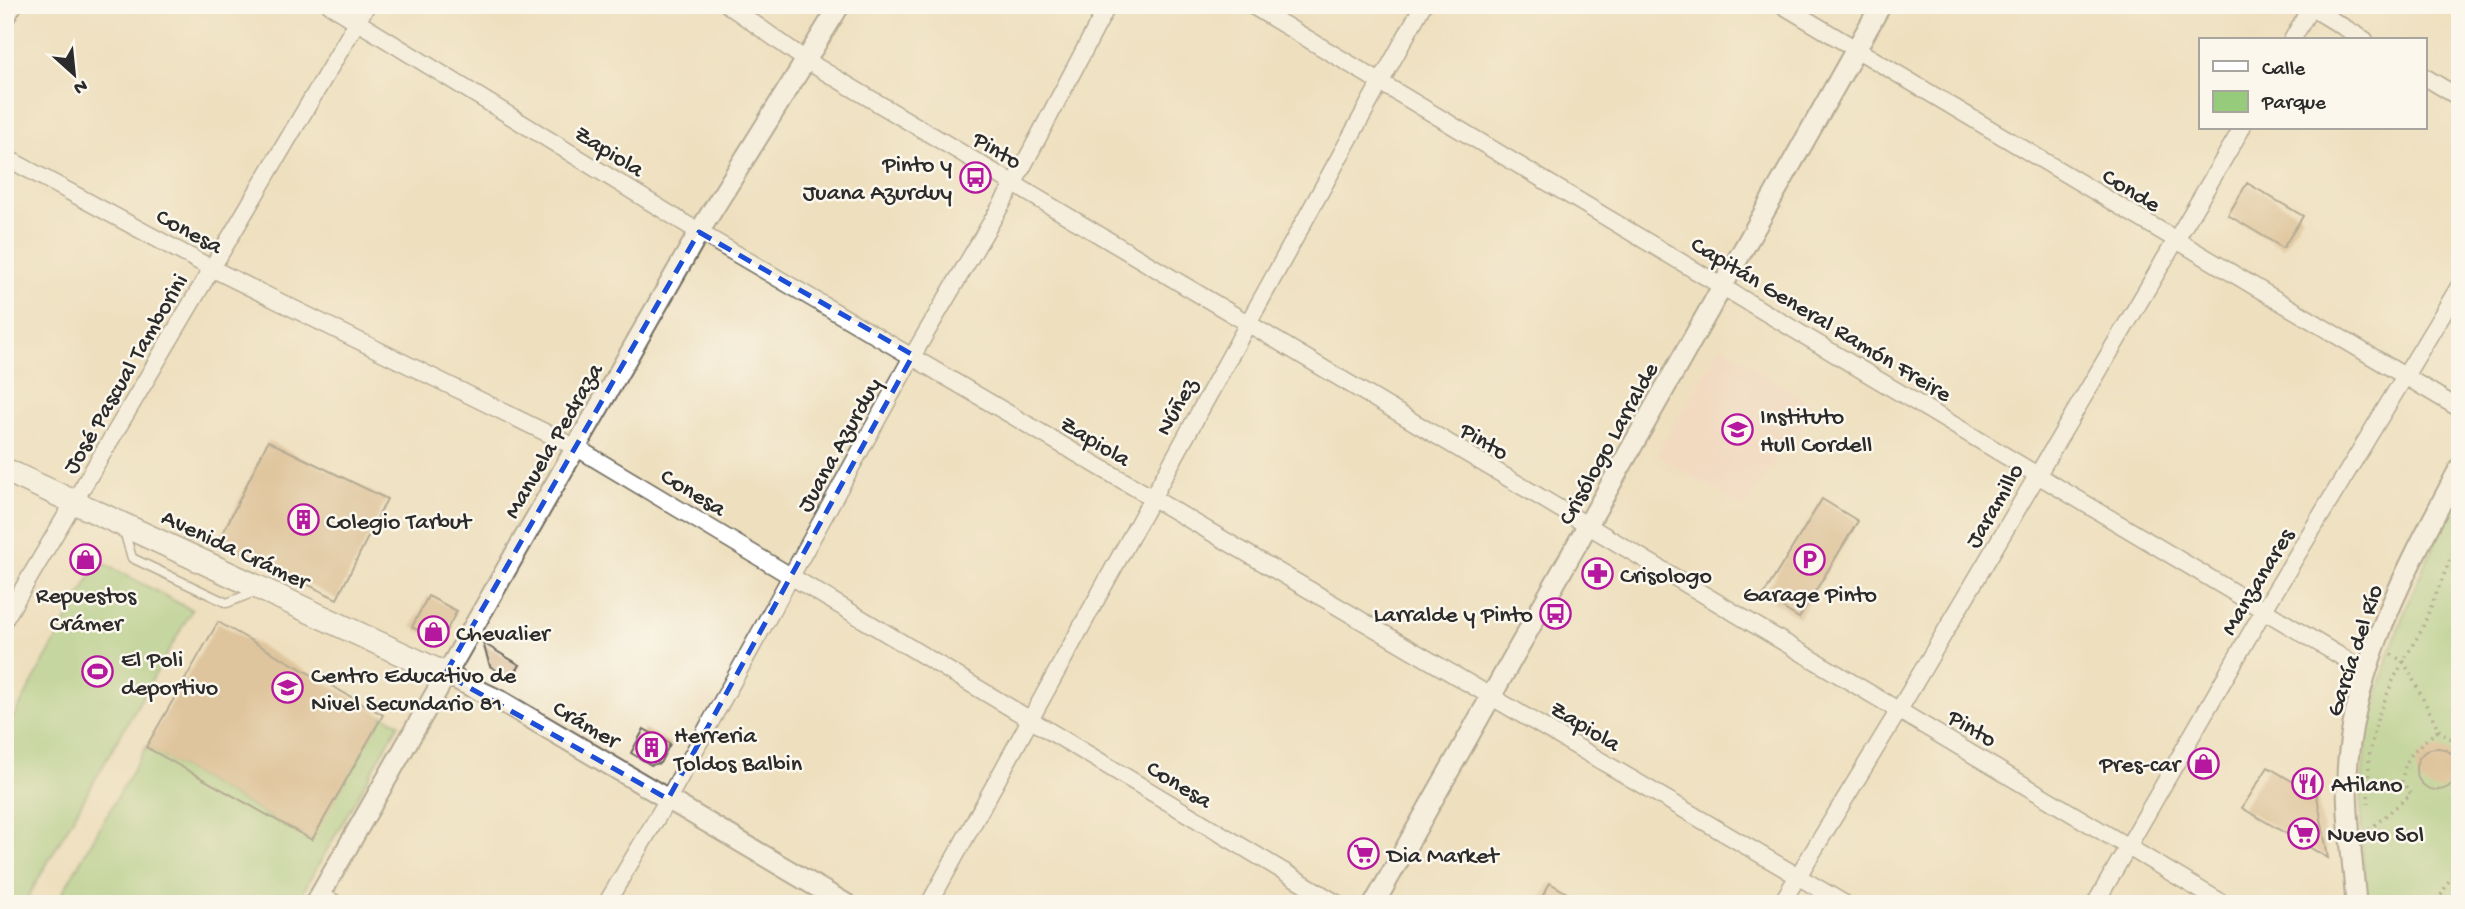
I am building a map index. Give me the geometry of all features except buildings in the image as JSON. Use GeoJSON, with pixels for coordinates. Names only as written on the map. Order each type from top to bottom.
{"type":"FeatureCollection","features":[{"type":"Feature","properties":{"kind":"main road","name":"Avenida Crámer"},"geometry":{"type":"LineString","coordinates":[[5,470],[445,674]]}},
{"type":"Feature","properties":{"kind":"street"},"geometry":{"type":"LineString","coordinates":[[5,20],[14,5]]}},
{"type":"Feature","properties":{"kind":"street","name":"Zapiola"},"geometry":{"type":"LineString","coordinates":[[330,5],[699,232],[913,355],[1150,499],[1845,904]]}},
{"type":"Feature","properties":{"kind":"street","name":"José Pascual Tamborini"},"geometry":{"type":"LineString","coordinates":[[5,620],[367,5]]}},
{"type":"Feature","properties":{"kind":"street","name":"Pinto"},"geometry":{"type":"LineString","coordinates":[[728,5],[807,61],[1013,185],[1248,322],[1525,491],[1590,524],[2224,904]]}},
{"type":"Feature","properties":{"kind":"street","name":"Manuela Pedraza"},"geometry":{"type":"LineString","coordinates":[[324,901],[445,674],[578,448],[699,232],[807,61],[839,5]]}},
{"type":"Feature","properties":{"kind":"street","name":"Juana Azurduy"},"geometry":{"type":"LineString","coordinates":[[606,904],[668,799],[913,355],[1013,185],[1108,5]]}},
{"type":"Feature","properties":{"kind":"street","name":"Capitán General Ramón Freire"},"geometry":{"type":"LineString","coordinates":[[1251,5],[2265,608],[2367,672]]}},
{"type":"Feature","properties":{"kind":"street","name":"Núñez"},"geometry":{"type":"LineString","coordinates":[[929,904],[1423,5]]}},
{"type":"Feature","properties":{"kind":"street","name":"Conde"},"geometry":{"type":"LineString","coordinates":[[1782,5],[2460,410]]}},
{"type":"Feature","properties":{"kind":"street","name":"Crisólogo Larralde"},"geometry":{"type":"LineString","coordinates":[[1374,904],[1881,5]]}},
{"type":"Feature","properties":{"kind":"street"},"geometry":{"type":"LineString","coordinates":[[2293,38],[2310,6],[2362,38]]}},
{"type":"Feature","properties":{"kind":"street"},"geometry":{"type":"LineString","coordinates":[[2426,77],[2460,98]]}},
{"type":"Feature","properties":{"kind":"street","name":"Jaramillo"},"geometry":{"type":"LineString","coordinates":[[1781,904],[1899,710],[2241,130]]}},
{"type":"Feature","properties":{"kind":"street","name":"Conesa"},"geometry":{"type":"LineString","coordinates":[[5,157],[211,268],[578,448],[1338,904]]}},
{"type":"Feature","properties":{"kind":"street","name":"Manzanares"},"geometry":{"type":"LineString","coordinates":[[2095,904],[2265,608],[2460,285]]}},
{"type":"Feature","properties":{"kind":"street","name":"García del Río"},"geometry":{"type":"LineString","coordinates":[[2356,904],[2347,763],[2354,718],[2367,672],[2406,569],[2460,467]]}},
{"type":"Feature","properties":{"kind":"street","name":"Crámer"},"geometry":{"type":"LineString","coordinates":[[445,674],[500,701],[846,904]]}},
{"type":"Feature","properties":{"kind":"path"},"geometry":{"type":"LineString","coordinates":[[2368,812],[2369,757],[2378,716],[2422,629],[2460,535]]}},
{"type":"Feature","properties":{"kind":"path"},"geometry":{"type":"LineString","coordinates":[[2376,648],[2404,662],[2439,730],[2460,745]]}},
{"type":"Feature","properties":{"kind":"path"},"geometry":{"type":"LineString","coordinates":[[2369,830],[2410,794],[2402,781],[2407,758],[2439,730]]}},
{"type":"Feature","properties":{"kind":"path"},"geometry":{"type":"LineString","coordinates":[[2368,821],[2369,843]]}},
{"type":"Feature","properties":{"kind":"path"},"geometry":{"type":"LineString","coordinates":[[2430,904],[2441,895],[2460,861]]}},
{"type":"Feature","properties":{"kind":"path"},"geometry":{"type":"LineString","coordinates":[[2455,872],[2460,877]]}},
{"type":"Feature","properties":{"kind":"highlighted area"},"geometry":{"type":"Polygon","coordinates":[[[699,232],[913,355],[668,799],[445,674],[699,232]]]}},
{"type":"Feature","properties":{"kind":"shaded area","name":"Instituto Hull Cordell"},"geometry":{"type":"Polygon","coordinates":[[[1721,345],[1816,407],[1787,454],[1782,452],[1745,508],[1657,455],[1721,345]]]}},
{"type":"Feature","properties":{"kind":"green space"},"geometry":{"type":"Polygon","coordinates":[[[2460,491],[2460,904],[2367,904],[2361,804],[2368,735],[2376,699],[2386,663],[2413,592],[2460,491]]]}},
{"type":"Feature","properties":{"kind":"green space","name":"El Poli deportivo"},"geometry":{"type":"Polygon","coordinates":[[[99,561],[192,610],[24,904],[5,904],[5,733],[99,561]]]}},
{"type":"Feature","properties":{"kind":"green space"},"geometry":{"type":"Polygon","coordinates":[[[383,715],[399,724],[296,904],[56,904],[146,747],[311,840],[383,715]]]}},
{"type":"Feature","properties":{"kind":"place","name":"Pinto y Juana Azurduy"},"geometry":{"type":"Point","coordinates":[975,177]}},
{"type":"Feature","properties":{"kind":"place","name":"Instituto Hull Cordell"},"geometry":{"type":"Point","coordinates":[1737,429]}},
{"type":"Feature","properties":{"kind":"place","name":"Colegio Tarbut"},"geometry":{"type":"Point","coordinates":[303,520]}},
{"type":"Feature","properties":{"kind":"place","name":"Garage Pinto"},"geometry":{"type":"Point","coordinates":[1810,559]}},
{"type":"Feature","properties":{"kind":"place","name":"Repuestos Crámer"},"geometry":{"type":"Point","coordinates":[86,560]}},
{"type":"Feature","properties":{"kind":"place","name":"Crisologo"},"geometry":{"type":"Point","coordinates":[1597,574]}},
{"type":"Feature","properties":{"kind":"place","name":"Larralde y Pinto"},"geometry":{"type":"Point","coordinates":[1556,613]}},
{"type":"Feature","properties":{"kind":"place","name":"Chevalier"},"geometry":{"type":"Point","coordinates":[433,632]}},
{"type":"Feature","properties":{"kind":"place","name":"El Poli deportivo"},"geometry":{"type":"Point","coordinates":[98,672]}},
{"type":"Feature","properties":{"kind":"place","name":"Centro Educativo de Nivel Secundario 81"},"geometry":{"type":"Point","coordinates":[288,688]}},
{"type":"Feature","properties":{"kind":"place","name":"Herreria Toldos Balbin"},"geometry":{"type":"Point","coordinates":[651,748]}},
{"type":"Feature","properties":{"kind":"place","name":"Pres-car"},"geometry":{"type":"Point","coordinates":[2203,763]}},
{"type":"Feature","properties":{"kind":"place","name":"Atilano"},"geometry":{"type":"Point","coordinates":[2308,783]}},
{"type":"Feature","properties":{"kind":"place","name":"Nuevo Sol"},"geometry":{"type":"Point","coordinates":[2304,833]}},
{"type":"Feature","properties":{"kind":"place","name":"Dia Market"},"geometry":{"type":"Point","coordinates":[1364,854]}}]}
